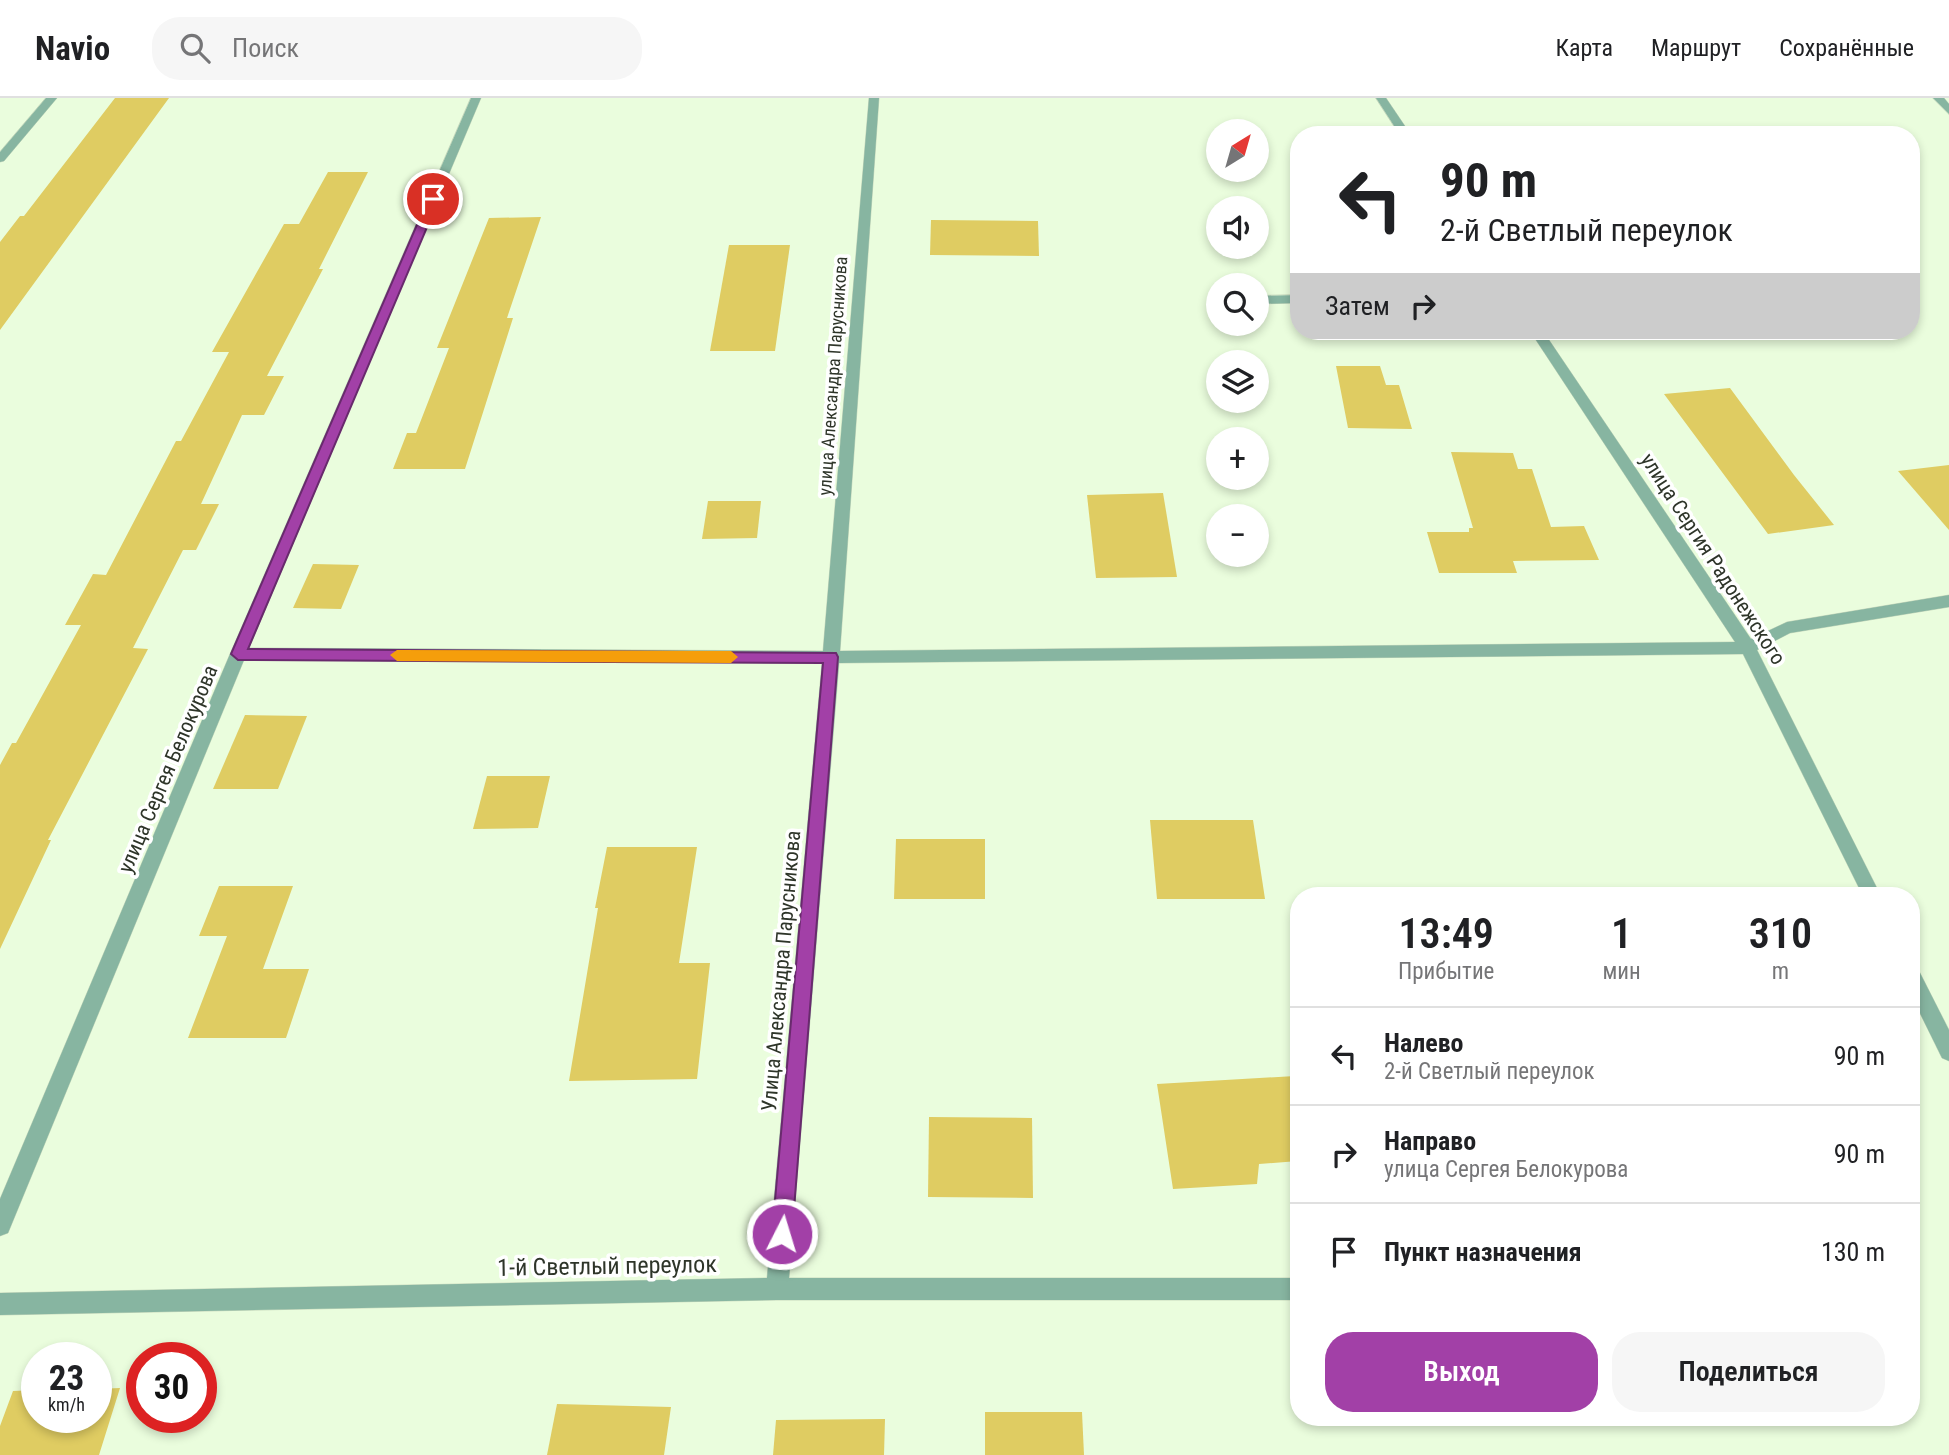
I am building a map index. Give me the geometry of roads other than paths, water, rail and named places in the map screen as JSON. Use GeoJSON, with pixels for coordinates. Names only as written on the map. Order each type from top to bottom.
{"type":"FeatureCollection","features":[{"type":"Feature","properties":{"kind":"street"},"geometry":{"type":"LineString","coordinates":[[0,159],[52,98]]}},
{"type":"Feature","properties":{"kind":"street","name":"улица Сергея Белокурова"},"geometry":{"type":"LineString","coordinates":[[0,1225],[238,654],[476,98]]}},
{"type":"Feature","properties":{"kind":"street","name":"улица Александра Парусникова"},"geometry":{"type":"LineString","coordinates":[[831,657],[874,98]]}},
{"type":"Feature","properties":{"kind":"street"},"geometry":{"type":"LineString","coordinates":[[1381,98],[1400,126]]}},
{"type":"Feature","properties":{"kind":"street"},"geometry":{"type":"LineString","coordinates":[[1938,98],[1949,111]]}},
{"type":"Feature","properties":{"kind":"street"},"geometry":{"type":"LineString","coordinates":[[1269,300],[1290,299]]}},
{"type":"Feature","properties":{"kind":"street","name":"улица Сергия Радонежского"},"geometry":{"type":"LineString","coordinates":[[1543,340],[1748,648],[1868,887]]}},
{"type":"Feature","properties":{"kind":"street"},"geometry":{"type":"LineString","coordinates":[[238,654],[831,657],[1748,648],[1787,628],[1949,601]]}},
{"type":"Feature","properties":{"kind":"street","name":"Улица Александра Парусникова"},"geometry":{"type":"LineString","coordinates":[[777,1289],[831,657]]}},
{"type":"Feature","properties":{"kind":"street"},"geometry":{"type":"LineString","coordinates":[[1920,993],[1949,1051]]}},
{"type":"Feature","properties":{"kind":"street","name":"1-й Светлый переулок"},"geometry":{"type":"LineString","coordinates":[[0,1304],[777,1289],[1290,1289]]}}]}
